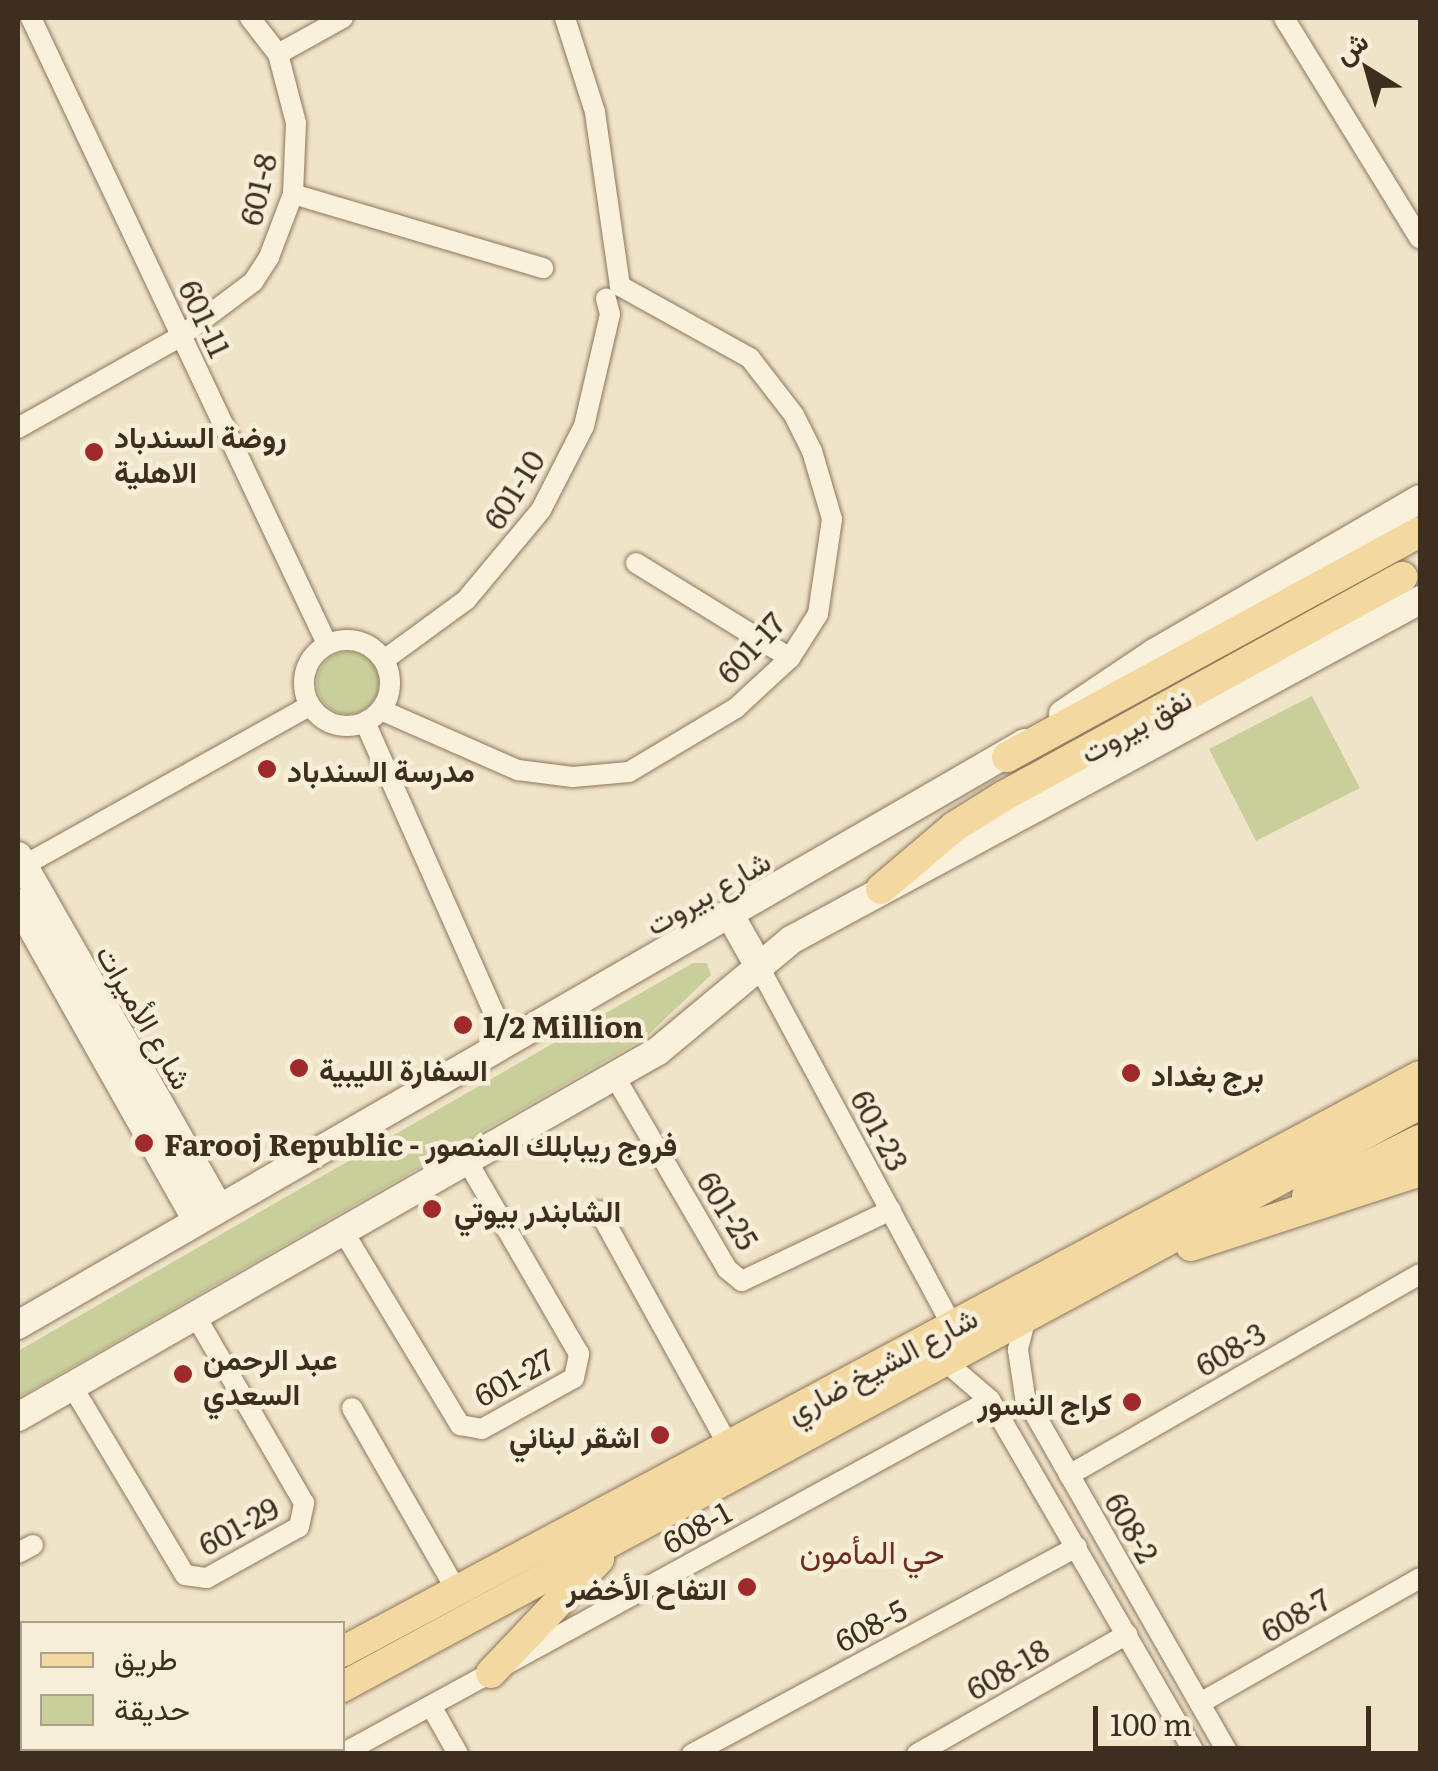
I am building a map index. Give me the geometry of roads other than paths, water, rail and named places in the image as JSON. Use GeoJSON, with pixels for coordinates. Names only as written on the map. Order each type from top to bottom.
{"type":"FeatureCollection","features":[{"type":"Feature","properties":{"kind":"main road","name":"شارع بيروت"},"geometry":{"type":"LineString","coordinates":[[18,1325],[1007,757],[1154,653],[1420,499]]}},
{"type":"Feature","properties":{"kind":"main road","name":"نفق بيروت"},"geometry":{"type":"LineString","coordinates":[[1007,757],[1420,532]]}},
{"type":"Feature","properties":{"kind":"main road","name":"نفق بيروت"},"geometry":{"type":"LineString","coordinates":[[880,889],[954,827],[1002,798],[1411,589]]}},
{"type":"Feature","properties":{"kind":"main road","name":"شارع الأميرات"},"geometry":{"type":"LineString","coordinates":[[20,861],[208,1215]]}},
{"type":"Feature","properties":{"kind":"main road"},"geometry":{"type":"LineString","coordinates":[[18,1417],[615,1077],[706,1016],[757,962],[880,889]]}},
{"type":"Feature","properties":{"kind":"main road","name":"شارع الأميرات"},"geometry":{"type":"LineString","coordinates":[[18,902],[208,1215]]}},
{"type":"Feature","properties":{"kind":"main road"},"geometry":{"type":"LineString","coordinates":[[730,915],[757,962]]}},
{"type":"Feature","properties":{"kind":"main road","name":"شارع الشيخ ضاري"},"geometry":{"type":"LineString","coordinates":[[345,1685],[1100,1281],[1302,1168],[1418,1084]]}},
{"type":"Feature","properties":{"kind":"main road","name":"شارع الشيخ ضاري"},"geometry":{"type":"LineString","coordinates":[[345,1650],[952,1325],[1418,1084]]}},
{"type":"Feature","properties":{"kind":"main road"},"geometry":{"type":"LineString","coordinates":[[1229,1232],[1420,1140]]}},
{"type":"Feature","properties":{"kind":"main road","name":"شارع الشيخ ضاري"},"geometry":{"type":"LineString","coordinates":[[1100,1281],[1229,1232],[1420,1172]]}},
{"type":"Feature","properties":{"kind":"main road"},"geometry":{"type":"LineString","coordinates":[[491,1673],[632,1531]]}},
{"type":"Feature","properties":{"kind":"street","name":"601-11"},"geometry":{"type":"LineString","coordinates":[[31,18],[327,644]]}},
{"type":"Feature","properties":{"kind":"street","name":"601-8"},"geometry":{"type":"LineString","coordinates":[[18,428],[181,336],[252,282],[285,225],[293,194],[296,123],[278,54],[250,18]]}},
{"type":"Feature","properties":{"kind":"street"},"geometry":{"type":"LineString","coordinates":[[278,54],[343,18]]}},
{"type":"Feature","properties":{"kind":"street","name":"601-10"},"geometry":{"type":"LineString","coordinates":[[384,660],[466,600],[541,510],[584,426],[613,293],[595,112],[565,18]]}},
{"type":"Feature","properties":{"kind":"street"},"geometry":{"type":"LineString","coordinates":[[1284,18],[1420,238]]}},
{"type":"Feature","properties":{"kind":"street"},"geometry":{"type":"LineString","coordinates":[[293,194],[543,268]]}},
{"type":"Feature","properties":{"kind":"street","name":"601-17"},"geometry":{"type":"LineString","coordinates":[[373,716],[518,770],[572,777],[629,772],[736,708],[790,658],[818,614],[832,548],[824,488],[801,426],[750,358],[613,293]]}},
{"type":"Feature","properties":{"kind":"street"},"geometry":{"type":"LineString","coordinates":[[636,563],[790,658]]}},
{"type":"Feature","properties":{"kind":"street"},"geometry":{"type":"LineString","coordinates":[[358,640],[384,660],[390,685],[373,716],[334,724],[309,706],[304,671],[327,644],[358,640]]}},
{"type":"Feature","properties":{"kind":"street"},"geometry":{"type":"LineString","coordinates":[[20,861],[309,706]]}},
{"type":"Feature","properties":{"kind":"street"},"geometry":{"type":"LineString","coordinates":[[373,716],[508,1044]]}},
{"type":"Feature","properties":{"kind":"street","name":"601-23"},"geometry":{"type":"LineString","coordinates":[[757,962],[952,1325]]}},
{"type":"Feature","properties":{"kind":"street","name":"601-25"},"geometry":{"type":"LineString","coordinates":[[615,1077],[727,1269],[742,1281],[891,1210]]}},
{"type":"Feature","properties":{"kind":"street","name":"601-27"},"geometry":{"type":"LineString","coordinates":[[343,1230],[460,1425],[482,1428],[574,1378],[579,1354],[466,1160]]}},
{"type":"Feature","properties":{"kind":"street"},"geometry":{"type":"LineString","coordinates":[[599,1211],[728,1445]]}},
{"type":"Feature","properties":{"kind":"street","name":"608-3"},"geometry":{"type":"LineString","coordinates":[[1070,1475],[1420,1274]]}},
{"type":"Feature","properties":{"kind":"street","name":"601-29"},"geometry":{"type":"LineString","coordinates":[[72,1386],[185,1574],[206,1578],[299,1527],[304,1503],[195,1315]]}},
{"type":"Feature","properties":{"kind":"street","name":"608-2"},"geometry":{"type":"LineString","coordinates":[[1026,1321],[1018,1350],[1025,1397],[1228,1754]]}},
{"type":"Feature","properties":{"kind":"street","name":"608-2"},"geometry":{"type":"LineString","coordinates":[[947,1363],[990,1400],[1195,1754]]}},
{"type":"Feature","properties":{"kind":"street","name":"608-1"},"geometry":{"type":"LineString","coordinates":[[342,1754],[990,1400]]}},
{"type":"Feature","properties":{"kind":"street"},"geometry":{"type":"LineString","coordinates":[[352,1408],[457,1590]]}},
{"type":"Feature","properties":{"kind":"street","name":"608-5"},"geometry":{"type":"LineString","coordinates":[[692,1754],[1071,1537],[1092,1515]]}},
{"type":"Feature","properties":{"kind":"street","name":"608-7"},"geometry":{"type":"LineString","coordinates":[[1200,1703],[1420,1578]]}},
{"type":"Feature","properties":{"kind":"street","name":"608-18"},"geometry":{"type":"LineString","coordinates":[[917,1754],[1127,1634]]}},
{"type":"Feature","properties":{"kind":"street"},"geometry":{"type":"LineString","coordinates":[[431,1706],[458,1754]]}},
{"type":"Feature","properties":{"kind":"place","name":"روضة السندباد الاهلية"},"geometry":{"type":"Point","coordinates":[94,452]}},
{"type":"Feature","properties":{"kind":"place","name":"مدرسة السندباد"},"geometry":{"type":"Point","coordinates":[267,769]}},
{"type":"Feature","properties":{"kind":"place","name":"1/2 Million"},"geometry":{"type":"Point","coordinates":[463,1025]}},
{"type":"Feature","properties":{"kind":"place","name":"السفارة الليبية"},"geometry":{"type":"Point","coordinates":[299,1068]}},
{"type":"Feature","properties":{"kind":"place","name":"برج بغداد"},"geometry":{"type":"Point","coordinates":[1131,1073]}},
{"type":"Feature","properties":{"kind":"place","name":"Farooj Republic - فروج ريبابلك المنصور"},"geometry":{"type":"Point","coordinates":[144,1143]}},
{"type":"Feature","properties":{"kind":"place","name":"الشابندر بيوتي"},"geometry":{"type":"Point","coordinates":[432,1209]}},
{"type":"Feature","properties":{"kind":"place","name":"عبد الرحمن السعدي"},"geometry":{"type":"Point","coordinates":[183,1374]}},
{"type":"Feature","properties":{"kind":"place","name":"كراج النسور"},"geometry":{"type":"Point","coordinates":[1132,1402]}},
{"type":"Feature","properties":{"kind":"place","name":"اشقر لبناني"},"geometry":{"type":"Point","coordinates":[660,1435]}},
{"type":"Feature","properties":{"kind":"place","name":"التفاح الأخضر"},"geometry":{"type":"Point","coordinates":[747,1587]}},
{"type":"Feature","properties":{"kind":"district","name":"حي المأمون"},"geometry":{"type":"Point","coordinates":[872,1550]}}]}
